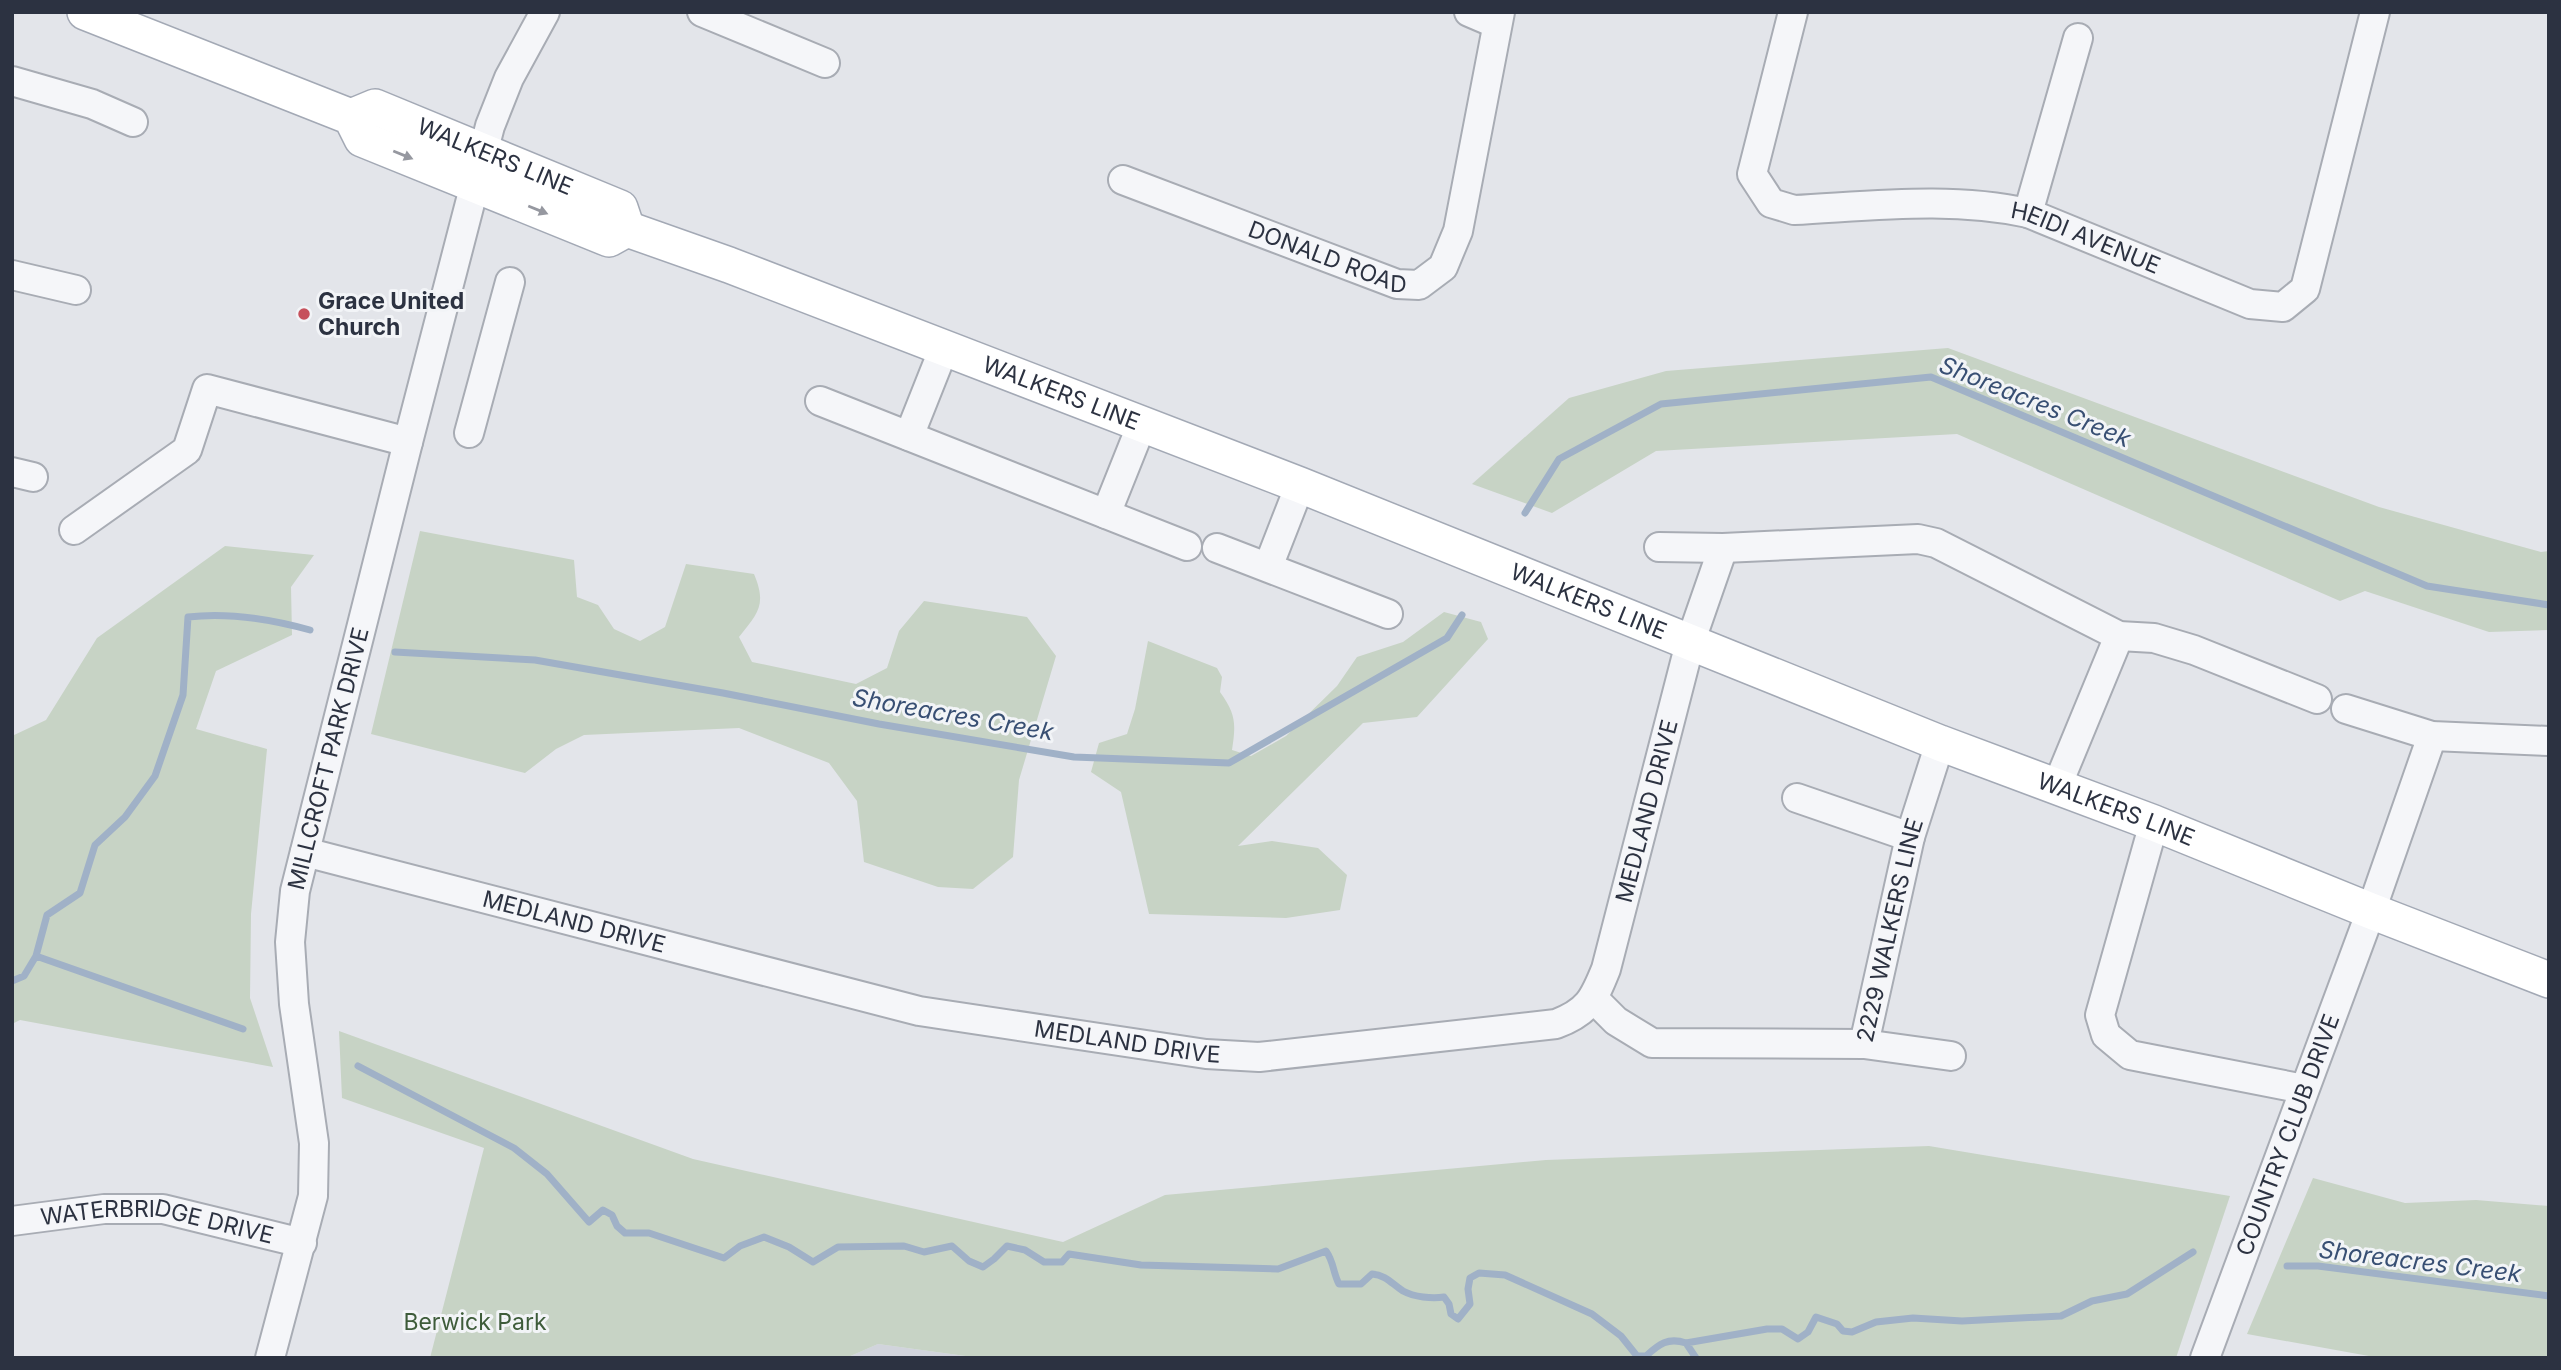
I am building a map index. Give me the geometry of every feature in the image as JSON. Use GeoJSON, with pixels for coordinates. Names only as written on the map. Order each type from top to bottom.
{"type":"FeatureCollection","features":[{"type":"Feature","properties":{"kind":"main road","name":"WALKERS LINE"},"geometry":{"type":"LineString","coordinates":[[85,12],[351,117],[362,139],[620,208],[627,229],[742,269],[1300,485],[1940,743],[2154,823],[2549,980]]}},
{"type":"Feature","properties":{"kind":"street","name":"MILLCROFT PARK DRIVE"},"geometry":{"type":"LineString","coordinates":[[270,1358],[313,1196],[314,1143],[294,1004],[290,942],[295,891],[490,126],[509,78],[545,12]]}},
{"type":"Feature","properties":{"kind":"street"},"geometry":{"type":"LineString","coordinates":[[702,12],[825,63]]}},
{"type":"Feature","properties":{"kind":"street"},"geometry":{"type":"LineString","coordinates":[[1469,12],[1498,18]]}},
{"type":"Feature","properties":{"kind":"street","name":"HEIDI AVENUE"},"geometry":{"type":"LineString","coordinates":[[1793,12],[1752,174],[1771,203],[1794,210],[1940,202],[1995,206],[2028,213],[2250,304],[2283,307],[2305,289],[2375,12]]}},
{"type":"Feature","properties":{"kind":"street","name":"DONALD ROAD"},"geometry":{"type":"LineString","coordinates":[[1123,180],[1397,284],[1419,285],[1443,267],[1458,231],[1498,18]]}},
{"type":"Feature","properties":{"kind":"street"},"geometry":{"type":"LineString","coordinates":[[2028,213],[2078,38]]}},
{"type":"Feature","properties":{"kind":"street"},"geometry":{"type":"LineString","coordinates":[[12,81],[92,104],[132,122]]}},
{"type":"Feature","properties":{"kind":"street"},"geometry":{"type":"LineString","coordinates":[[12,275],[76,290]]}},
{"type":"Feature","properties":{"kind":"street"},"geometry":{"type":"LineString","coordinates":[[469,433],[510,282]]}},
{"type":"Feature","properties":{"kind":"street"},"geometry":{"type":"LineString","coordinates":[[909,436],[944,348]]}},
{"type":"Feature","properties":{"kind":"street"},"geometry":{"type":"LineString","coordinates":[[74,530],[187,450],[207,389],[408,442]]}},
{"type":"Feature","properties":{"kind":"street"},"geometry":{"type":"LineString","coordinates":[[820,401],[1187,546]]}},
{"type":"Feature","properties":{"kind":"street"},"geometry":{"type":"LineString","coordinates":[[1106,514],[1142,424]]}},
{"type":"Feature","properties":{"kind":"street"},"geometry":{"type":"LineString","coordinates":[[1268,567],[1300,485]]}},
{"type":"Feature","properties":{"kind":"street"},"geometry":{"type":"LineString","coordinates":[[1659,547],[1723,548],[1917,539],[1936,543],[2119,636],[2154,638],[2194,650],[2317,699]]}},
{"type":"Feature","properties":{"kind":"street"},"geometry":{"type":"LineString","coordinates":[[1217,548],[1388,614]]}},
{"type":"Feature","properties":{"kind":"street","name":"MEDLAND DRIVE"},"geometry":{"type":"LineString","coordinates":[[305,852],[919,1011],[1206,1054],[1259,1057],[1556,1024],[1577,1016],[1594,999],[1606,969],[1690,643],[1723,548]]}},
{"type":"Feature","properties":{"kind":"street"},"geometry":{"type":"LineString","coordinates":[[2057,786],[2119,636]]}},
{"type":"Feature","properties":{"kind":"street"},"geometry":{"type":"LineString","coordinates":[[2346,709],[2432,736],[2549,741]]}},
{"type":"Feature","properties":{"kind":"street","name":"COUNTRY CLUB DRIVE"},"geometry":{"type":"LineString","coordinates":[[2204,1358],[2371,911],[2432,736]]}},
{"type":"Feature","properties":{"kind":"street","name":"2229 WALKERS LINE"},"geometry":{"type":"LineString","coordinates":[[1594,999],[1616,1021],[1653,1043],[1864,1044],[1910,837],[1940,743]]}},
{"type":"Feature","properties":{"kind":"street"},"geometry":{"type":"LineString","coordinates":[[1797,797],[1910,837]]}},
{"type":"Feature","properties":{"kind":"street"},"geometry":{"type":"LineString","coordinates":[[2154,823],[2100,1015],[2106,1035],[2130,1055],[2304,1089]]}},
{"type":"Feature","properties":{"kind":"street"},"geometry":{"type":"LineString","coordinates":[[1864,1044],[1951,1056]]}},
{"type":"Feature","properties":{"kind":"street","name":"WATERBRIDGE DRIVE"},"geometry":{"type":"LineString","coordinates":[[12,1221],[104,1209],[163,1209],[302,1242]]}},
{"type":"Feature","properties":{"kind":"shaded area"},"geometry":{"type":"Polygon","coordinates":[[[878,1344],[980,1358],[846,1358],[878,1344]]]}},
{"type":"Feature","properties":{"kind":"green space"},"geometry":{"type":"Polygon","coordinates":[[[1948,348],[2379,507],[2541,552],[2549,551],[2549,630],[2489,632],[2365,591],[2340,601],[1957,434],[1656,451],[1552,513],[1472,484],[1569,398],[1666,371],[1948,348]]]}},
{"type":"Feature","properties":{"kind":"green space"},"geometry":{"type":"Polygon","coordinates":[[[420,531],[574,560],[577,597],[598,605],[614,629],[640,641],[665,627],[686,564],[754,574],[760,601],[756,615],[739,637],[752,662],[856,684],[887,668],[899,631],[924,601],[1027,617],[1056,656],[1019,780],[1013,857],[973,889],[938,887],[864,862],[857,801],[829,763],[739,728],[584,735],[556,749],[525,773],[371,734],[420,531]]]}},
{"type":"Feature","properties":{"kind":"green space"},"geometry":{"type":"Polygon","coordinates":[[[225,546],[314,555],[291,587],[292,635],[216,671],[196,729],[267,749],[251,914],[250,998],[273,1067],[20,1020],[12,1024],[12,736],[46,720],[97,638],[225,546]]]}},
{"type":"Feature","properties":{"kind":"green space"},"geometry":{"type":"Polygon","coordinates":[[[1444,612],[1481,622],[1488,639],[1417,717],[1363,723],[1238,846],[1272,841],[1318,848],[1347,875],[1340,910],[1286,918],[1149,914],[1121,792],[1091,772],[1099,743],[1127,734],[1135,709],[1148,641],[1217,668],[1222,677],[1220,692],[1234,720],[1232,750],[1251,756],[1286,736],[1337,686],[1357,657],[1403,642],[1444,612]]]}},
{"type":"Feature","properties":{"kind":"green space","name":"Berwick Park"},"geometry":{"type":"Polygon","coordinates":[[[339,1031],[693,1159],[1063,1242],[1165,1195],[1546,1160],[1929,1146],[2230,1196],[2176,1358],[980,1358],[878,1344],[846,1358],[430,1358],[484,1148],[342,1098],[339,1031]]]}},
{"type":"Feature","properties":{"kind":"green space"},"geometry":{"type":"Polygon","coordinates":[[[2313,1178],[2405,1203],[2476,1200],[2549,1206],[2549,1358],[2380,1358],[2247,1334],[2313,1178]]]}},
{"type":"Feature","properties":{"kind":"waterway","name":"Shoreacres Creek"},"geometry":{"type":"LineString","coordinates":[[1525,513],[1559,459],[1661,404],[1931,377],[2427,586],[2549,605]]}},
{"type":"Feature","properties":{"kind":"waterway","name":"Shoreacres Creek"},"geometry":{"type":"LineString","coordinates":[[36,956],[47,915],[80,893],[95,845],[125,817],[155,776],[183,695],[188,617],[219,615],[249,618],[310,630]]}},
{"type":"Feature","properties":{"kind":"waterway","name":"Shoreacres Creek"},"geometry":{"type":"LineString","coordinates":[[395,652],[535,660],[1074,757],[1229,763],[1447,638],[1462,615]]}},
{"type":"Feature","properties":{"kind":"waterway","name":"Shoreacres Creek"},"geometry":{"type":"LineString","coordinates":[[12,981],[24,976],[36,956],[243,1029]]}},
{"type":"Feature","properties":{"kind":"waterway","name":"Shoreacres Creek"},"geometry":{"type":"LineString","coordinates":[[358,1066],[514,1148],[547,1174],[589,1222],[603,1210],[612,1215],[617,1226],[625,1233],[649,1233],[724,1258],[740,1246],[764,1237],[789,1247],[813,1262],[838,1247],[904,1246],[924,1252],[952,1246],[969,1261],[983,1267],[1007,1246],[1025,1250],[1044,1262],[1062,1262],[1069,1254],[1141,1265],[1278,1269],[1326,1251],[1339,1284],[1361,1284],[1372,1274],[1377,1275],[1412,1295],[1444,1297],[1451,1314],[1458,1319],[1470,1304],[1470,1278],[1479,1273],[1505,1275],[1592,1314],[1621,1336],[1637,1356],[1646,1356],[1669,1341],[1686,1343],[1767,1329],[1782,1329],[1798,1339],[1808,1332],[1816,1317],[1837,1324],[1843,1331],[1852,1332],[1876,1322],[1913,1318],[1962,1321],[2061,1316],[2092,1301],[2127,1294],[2193,1252]]}},
{"type":"Feature","properties":{"kind":"waterway","name":"Shoreacres Creek"},"geometry":{"type":"LineString","coordinates":[[2287,1266],[2318,1266],[2549,1296]]}},
{"type":"Feature","properties":{"kind":"waterway","name":"Shoreacres Creek"},"geometry":{"type":"LineString","coordinates":[[1686,1343],[1696,1358]]}},
{"type":"Feature","properties":{"kind":"place","name":"Grace United Church"},"geometry":{"type":"Point","coordinates":[304,314]}}]}
